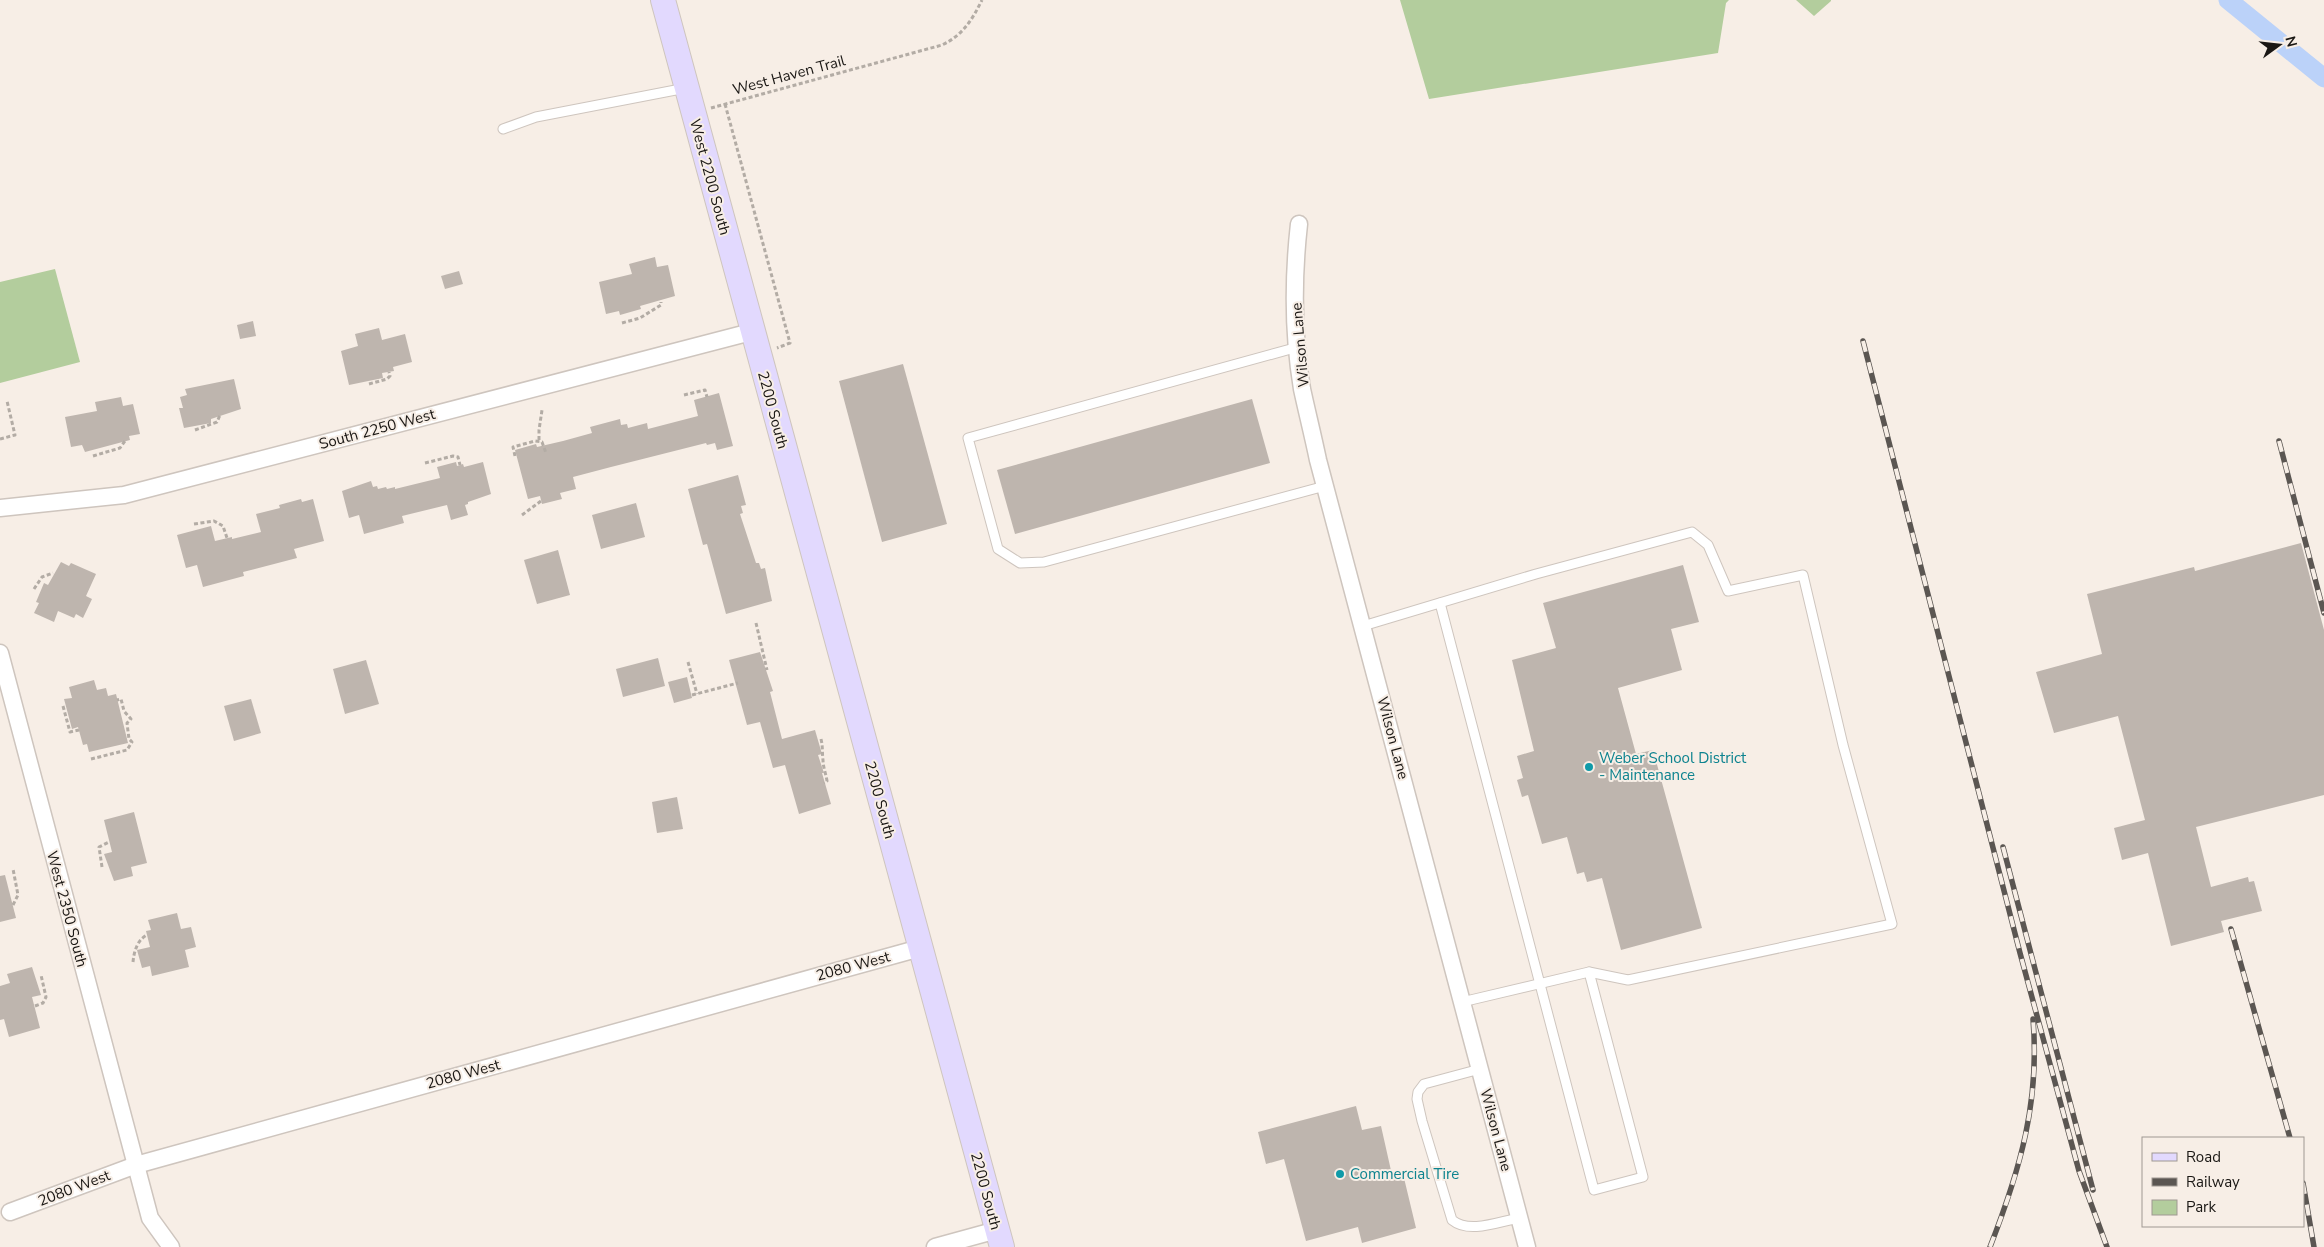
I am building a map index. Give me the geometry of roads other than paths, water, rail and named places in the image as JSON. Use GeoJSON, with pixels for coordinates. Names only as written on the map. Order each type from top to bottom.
{"type":"FeatureCollection","features":[{"type":"Feature","properties":{"kind":"street","name":"West 2200 South"},"geometry":{"type":"LineString","coordinates":[[663,0],[759,345]]}},
{"type":"Feature","properties":{"kind":"street","name":"Wilson Lane"},"geometry":{"type":"LineString","coordinates":[[1299,224],[1295,254],[1296,328],[1302,388],[1325,486],[1527,1247]]}},
{"type":"Feature","properties":{"kind":"street","name":"South 2250 West"},"geometry":{"type":"LineString","coordinates":[[0,508],[124,495],[759,345]]}},
{"type":"Feature","properties":{"kind":"street","name":"2200 South"},"geometry":{"type":"LineString","coordinates":[[759,345],[999,1238]]}},
{"type":"Feature","properties":{"kind":"street","name":"West 2350 South"},"geometry":{"type":"LineString","coordinates":[[0,653],[150,1218],[170,1247]]}},
{"type":"Feature","properties":{"kind":"street","name":"2080 West"},"geometry":{"type":"LineString","coordinates":[[10,1212],[136,1165],[920,948]]}},
{"type":"Feature","properties":{"kind":"street"},"geometry":{"type":"LineString","coordinates":[[935,1247],[999,1238]]}},
{"type":"Feature","properties":{"kind":"lane"},"geometry":{"type":"LineString","coordinates":[[503,129],[536,118],[686,88]]}},
{"type":"Feature","properties":{"kind":"lane"},"geometry":{"type":"LineString","coordinates":[[1298,348],[968,438],[998,549],[1020,563],[1044,562],[1325,486]]}},
{"type":"Feature","properties":{"kind":"lane"},"geometry":{"type":"LineString","coordinates":[[1363,626],[1536,574],[1692,532],[1708,545],[1728,591],[1803,575],[1843,745],[1892,924],[1628,980],[1590,972],[1462,1002]]}},
{"type":"Feature","properties":{"kind":"lane"},"geometry":{"type":"LineString","coordinates":[[1440,603],[1594,1190],[1643,1177],[1590,972]]}},
{"type":"Feature","properties":{"kind":"lane"},"geometry":{"type":"LineString","coordinates":[[1480,1070],[1424,1084],[1418,1092],[1422,1121],[1452,1220],[1459,1226],[1474,1227],[1519,1218]]}},
{"type":"Feature","properties":{"kind":"waterway"},"geometry":{"type":"LineString","coordinates":[[2228,0],[2324,78]]}},
{"type":"Feature","properties":{"kind":"railway"},"geometry":{"type":"LineString","coordinates":[[1863,341],[2020,953],[2079,1171],[2107,1247]]}},
{"type":"Feature","properties":{"kind":"railway"},"geometry":{"type":"LineString","coordinates":[[2279,441],[2324,613]]}},
{"type":"Feature","properties":{"kind":"railway"},"geometry":{"type":"LineString","coordinates":[[2003,847],[2093,1190]]}},
{"type":"Feature","properties":{"kind":"railway"},"geometry":{"type":"LineString","coordinates":[[2231,929],[2290,1137]]}},
{"type":"Feature","properties":{"kind":"railway"},"geometry":{"type":"LineString","coordinates":[[1990,1247],[2019,1163],[2025,1135],[2033,1079],[2033,1019]]}},
{"type":"Feature","properties":{"kind":"railway"},"geometry":{"type":"LineString","coordinates":[[2304,1189],[2314,1247]]}},
{"type":"Feature","properties":{"kind":"place","name":"Weber School District - Maintenance"},"geometry":{"type":"Point","coordinates":[1589,767]}},
{"type":"Feature","properties":{"kind":"place","name":"Commercial Tire"},"geometry":{"type":"Point","coordinates":[1340,1174]}}]}
